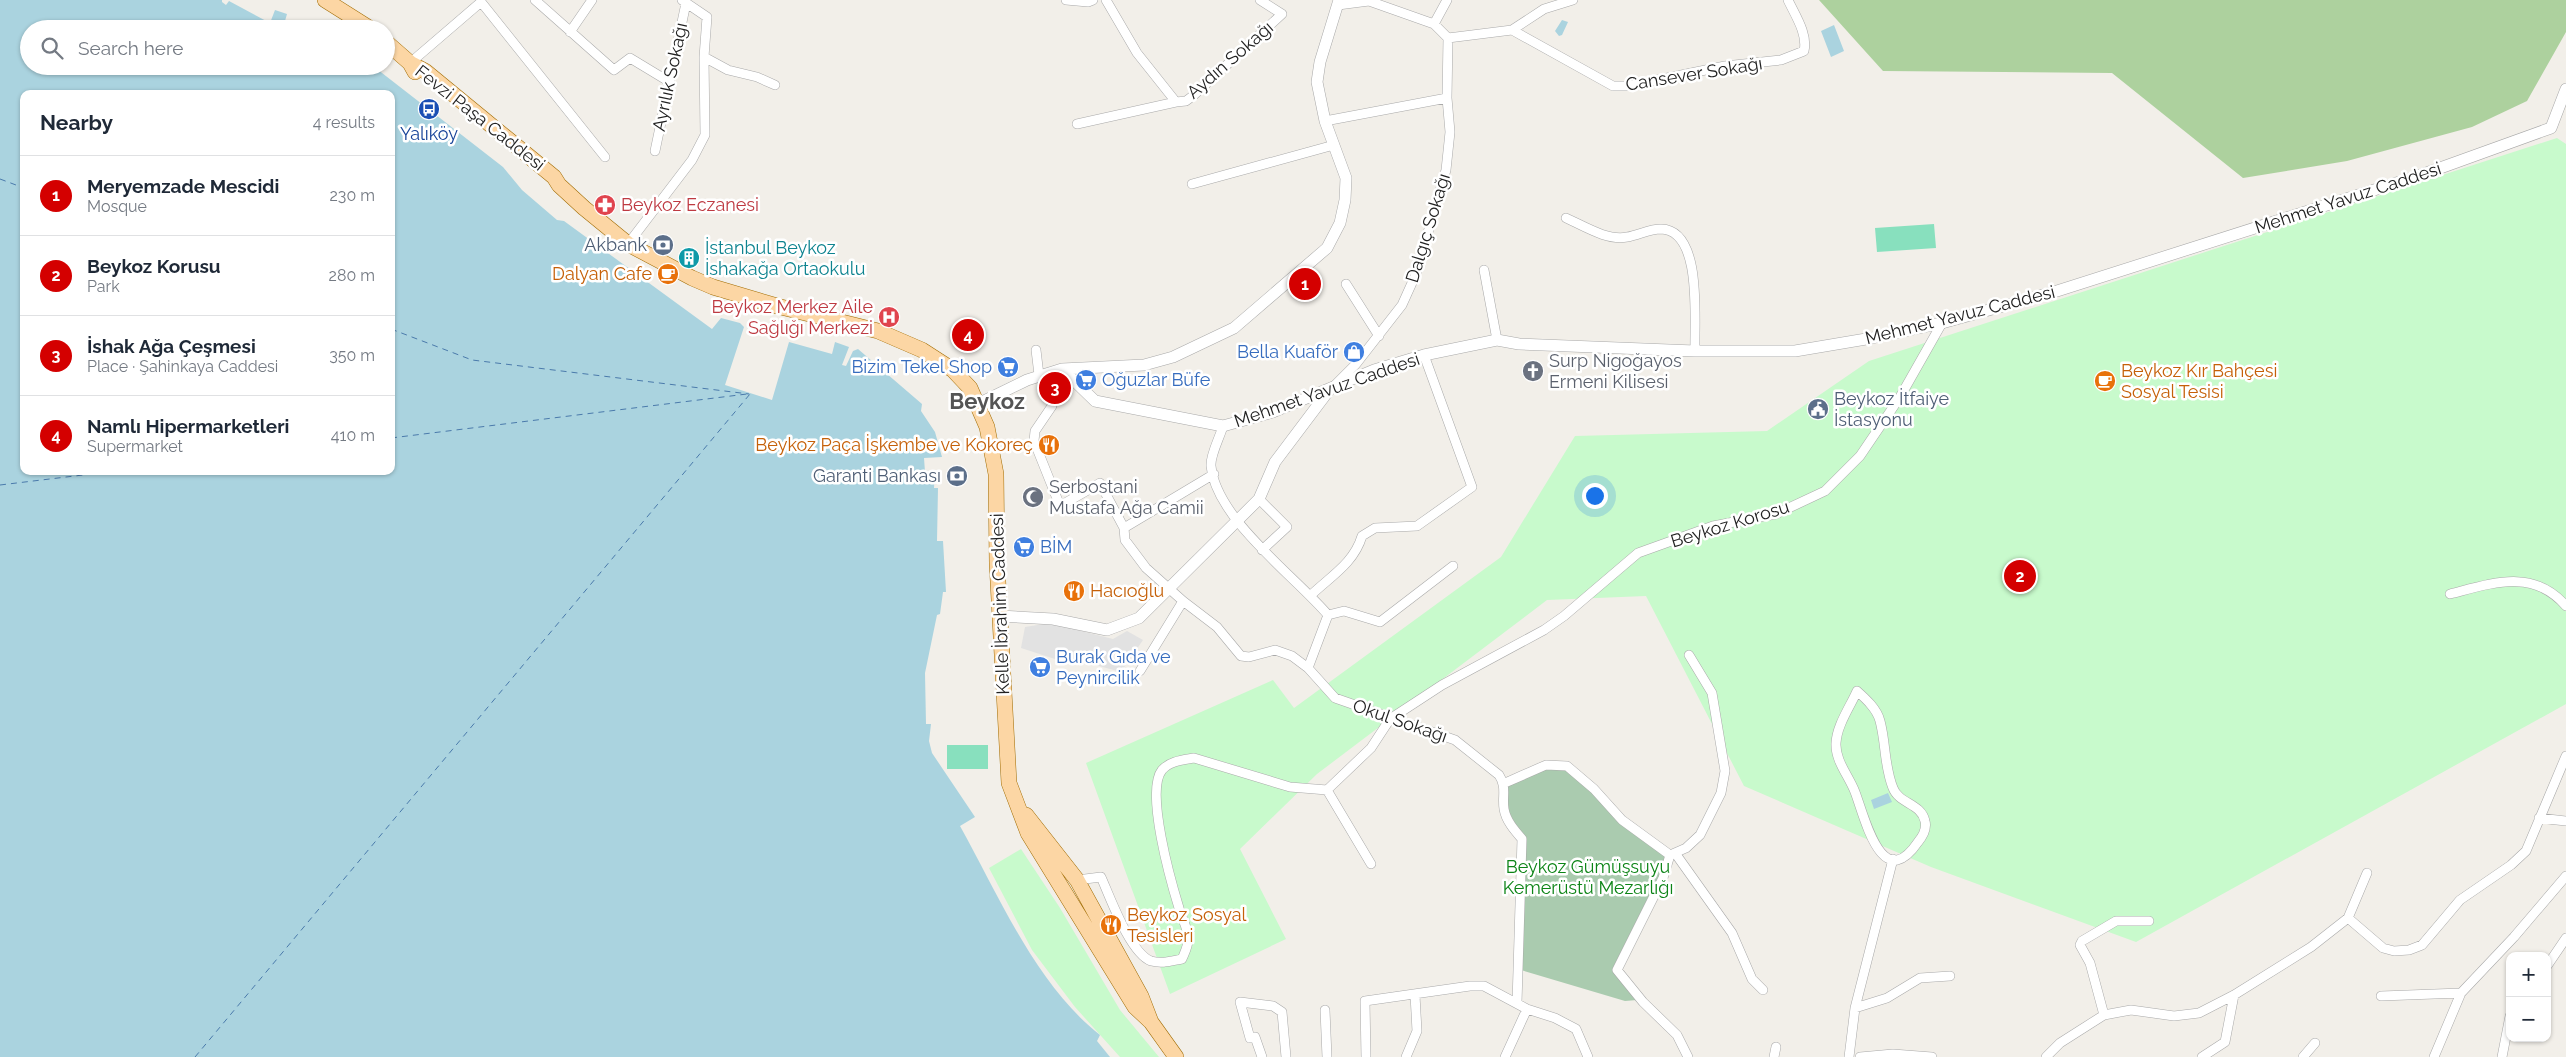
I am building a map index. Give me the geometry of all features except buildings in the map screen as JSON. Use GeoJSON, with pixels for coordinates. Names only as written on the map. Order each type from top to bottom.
{"type":"FeatureCollection","features":[{"type":"Feature","properties":{"kind":"main road"},"geometry":{"type":"LineString","coordinates":[[326,0],[357,20]]}},
{"type":"Feature","properties":{"kind":"main road","name":"Fevzi Paşa Caddesi"},"geometry":{"type":"LineString","coordinates":[[395,50],[410,63],[432,77],[554,177],[559,185],[628,244],[713,287],[777,306],[865,326],[904,342],[953,370],[970,388],[978,404]]}},
{"type":"Feature","properties":{"kind":"main road","name":"Kelle İbrahim Caddesi"},"geometry":{"type":"LineString","coordinates":[[978,404],[991,440],[996,474],[1000,616],[1009,783],[1028,833],[1135,1008],[1152,1022]]}},
{"type":"Feature","properties":{"kind":"main road","name":"Kelle İbrahim Caddesi"},"geometry":{"type":"LineString","coordinates":[[1019,806],[1077,880],[1141,996],[1152,1022],[1176,1057]]}},
{"type":"Feature","properties":{"kind":"street"},"geometry":{"type":"LineString","coordinates":[[535,0],[614,70],[630,58],[668,81]]}},
{"type":"Feature","properties":{"kind":"street"},"geometry":{"type":"LineString","coordinates":[[570,32],[592,0]]}},
{"type":"Feature","properties":{"kind":"street"},"geometry":{"type":"LineString","coordinates":[[1070,0],[1088,2],[1092,0]]}},
{"type":"Feature","properties":{"kind":"street","name":"Aydın Sokağı"},"geometry":{"type":"LineString","coordinates":[[1106,0],[1138,53],[1176,102]]}},
{"type":"Feature","properties":{"kind":"street","name":"Aydın Sokağı"},"geometry":{"type":"LineString","coordinates":[[1077,124],[1186,101],[1282,14],[1260,0]]}},
{"type":"Feature","properties":{"kind":"street"},"geometry":{"type":"LineString","coordinates":[[1434,24],[1447,0]]}},
{"type":"Feature","properties":{"kind":"street"},"geometry":{"type":"LineString","coordinates":[[978,404],[1039,375],[1062,369],[1144,365],[1173,357],[1234,328],[1327,248],[1335,236],[1345,200],[1346,178],[1325,121],[1317,82],[1320,62],[1339,3],[1369,1],[1434,24],[1448,38],[1512,30],[1544,9],[1573,0]]}},
{"type":"Feature","properties":{"kind":"street","name":"Cansever Sokağı"},"geometry":{"type":"LineString","coordinates":[[1512,30],[1613,86],[1628,86],[1724,66],[1781,60],[1804,51],[1806,44],[1788,0]]}},
{"type":"Feature","properties":{"kind":"street"},"geometry":{"type":"LineString","coordinates":[[410,63],[481,2],[605,157]]}},
{"type":"Feature","properties":{"kind":"street"},"geometry":{"type":"LineString","coordinates":[[628,244],[692,160],[705,135],[704,57],[707,17],[684,2]]}},
{"type":"Feature","properties":{"kind":"street","name":"Ayrılık Sokağı"},"geometry":{"type":"LineString","coordinates":[[655,151],[684,2]]}},
{"type":"Feature","properties":{"kind":"street","name":"Dalgıç Sokağı"},"geometry":{"type":"LineString","coordinates":[[1330,389],[1356,364],[1402,304],[1425,244],[1446,170],[1450,132],[1447,98],[1448,38]]}},
{"type":"Feature","properties":{"kind":"street"},"geometry":{"type":"LineString","coordinates":[[704,57],[728,70],[757,77],[775,85]]}},
{"type":"Feature","properties":{"kind":"street","name":"Mehmet Yavuz Caddesi"},"geometry":{"type":"LineString","coordinates":[[1062,369],[1094,401],[1223,426],[1273,412],[1374,370],[1424,355],[1497,340],[1519,344],[1695,350],[1794,351],[1942,323],[2057,291],[2409,179],[2551,128],[2566,89]]}},
{"type":"Feature","properties":{"kind":"street"},"geometry":{"type":"LineString","coordinates":[[1325,121],[1447,98]]}},
{"type":"Feature","properties":{"kind":"street"},"geometry":{"type":"LineString","coordinates":[[1192,184],[1334,144]]}},
{"type":"Feature","properties":{"kind":"street"},"geometry":{"type":"LineString","coordinates":[[1566,218],[1610,238],[1626,238],[1645,231],[1661,229],[1674,231],[1684,240],[1692,263],[1695,350]]}},
{"type":"Feature","properties":{"kind":"street"},"geometry":{"type":"LineString","coordinates":[[1484,270],[1497,340]]}},
{"type":"Feature","properties":{"kind":"street"},"geometry":{"type":"LineString","coordinates":[[1346,284],[1379,336]]}},
{"type":"Feature","properties":{"kind":"street","name":"Beykoz Korosu"},"geometry":{"type":"LineString","coordinates":[[1390,719],[1442,685],[1551,625],[1638,553],[1713,526],[1776,514],[1825,491],[1860,456],[1900,397],[1942,323]]}},
{"type":"Feature","properties":{"kind":"street"},"geometry":{"type":"LineString","coordinates":[[1036,350],[1039,375]]}},
{"type":"Feature","properties":{"kind":"street"},"geometry":{"type":"LineString","coordinates":[[1311,595],[1358,551],[1362,536],[1375,528],[1417,526],[1472,487],[1424,355]]}},
{"type":"Feature","properties":{"kind":"street"},"geometry":{"type":"LineString","coordinates":[[1000,616],[1053,619],[1107,630],[1139,618],[1259,499],[1275,462],[1330,389]]}},
{"type":"Feature","properties":{"kind":"street"},"geometry":{"type":"LineString","coordinates":[[1052,406],[1035,431],[1034,441],[1060,506],[1100,483],[1124,528],[1125,540],[1146,568],[1183,601],[1140,671]]}},
{"type":"Feature","properties":{"kind":"street"},"geometry":{"type":"LineString","coordinates":[[1223,426],[1211,465],[1219,492],[1238,521],[1262,550],[1311,595],[1328,614]]}},
{"type":"Feature","properties":{"kind":"street"},"geometry":{"type":"LineString","coordinates":[[1124,528],[1214,474]]}},
{"type":"Feature","properties":{"kind":"street"},"geometry":{"type":"LineString","coordinates":[[1259,499],[1287,527],[1262,550]]}},
{"type":"Feature","properties":{"kind":"street"},"geometry":{"type":"LineString","coordinates":[[1328,614],[1344,611],[1380,622],[1453,566]]}},
{"type":"Feature","properties":{"kind":"street"},"geometry":{"type":"LineString","coordinates":[[2450,594],[2501,581],[2538,584],[2557,596],[2566,606]]}},
{"type":"Feature","properties":{"kind":"street","name":"Okul Sokağı"},"geometry":{"type":"LineString","coordinates":[[1183,601],[1217,627],[1241,656],[1249,657],[1275,650],[1292,656],[1308,668],[1335,698],[1390,719],[1455,740],[1499,775],[1505,783]]}},
{"type":"Feature","properties":{"kind":"street"},"geometry":{"type":"LineString","coordinates":[[1308,668],[1328,614]]}},
{"type":"Feature","properties":{"kind":"street"},"geometry":{"type":"LineString","coordinates":[[1688,1057],[1677,1034],[1643,1002],[1617,970],[1663,878],[1672,854],[1686,848],[1700,835],[1721,793],[1725,771],[1712,693],[1689,655]]}},
{"type":"Feature","properties":{"kind":"street"},"geometry":{"type":"LineString","coordinates":[[1857,691],[1870,704],[1880,719],[1886,768],[1894,791],[1900,799],[1917,808],[1922,813],[1926,825],[1924,835],[1910,853],[1903,859],[1893,859],[1883,856],[1866,828],[1855,791],[1836,752],[1836,742],[1843,719],[1857,691]]}},
{"type":"Feature","properties":{"kind":"street"},"geometry":{"type":"LineString","coordinates":[[1077,880],[1101,877],[1133,943],[1148,960],[1162,963],[1182,959],[1188,947],[1188,936],[1178,908],[1159,829],[1156,784],[1163,770],[1178,760],[1194,758],[1290,787],[1327,790],[1371,748],[1390,719]]}},
{"type":"Feature","properties":{"kind":"street"},"geometry":{"type":"LineString","coordinates":[[2348,918],[2383,948],[2394,951],[2409,950],[2422,945],[2460,900],[2512,865],[2526,852],[2566,756]]}},
{"type":"Feature","properties":{"kind":"street"},"geometry":{"type":"LineString","coordinates":[[1517,1003],[1522,839],[1512,827],[1504,810],[1505,783],[1546,765],[1566,766],[1594,788],[1622,820],[1672,854],[1732,933],[1752,979],[1763,990]]}},
{"type":"Feature","properties":{"kind":"street"},"geometry":{"type":"LineString","coordinates":[[1327,790],[1371,864]]}},
{"type":"Feature","properties":{"kind":"street"},"geometry":{"type":"LineString","coordinates":[[2540,818],[2566,821]]}},
{"type":"Feature","properties":{"kind":"street"},"geometry":{"type":"LineString","coordinates":[[1849,1057],[1854,1008],[1893,859]]}},
{"type":"Feature","properties":{"kind":"street"},"geometry":{"type":"LineString","coordinates":[[2046,1057],[2060,1043],[2104,1015],[2131,1010],[2185,1016],[2200,1013],[2234,995],[2310,947],[2348,918],[2366,873]]}},
{"type":"Feature","properties":{"kind":"street"},"geometry":{"type":"LineString","coordinates":[[2434,1057],[2461,993],[2514,937],[2566,876]]}},
{"type":"Feature","properties":{"kind":"street"},"geometry":{"type":"LineString","coordinates":[[2104,1015],[2090,963],[2080,945],[2082,941],[2116,921],[2149,921]]}},
{"type":"Feature","properties":{"kind":"street"},"geometry":{"type":"LineString","coordinates":[[2551,960],[2566,938]]}},
{"type":"Feature","properties":{"kind":"street"},"geometry":{"type":"LineString","coordinates":[[1854,1008],[1887,998],[1920,978],[1950,976]]}},
{"type":"Feature","properties":{"kind":"street"},"geometry":{"type":"LineString","coordinates":[[1366,1057],[1365,1001],[1470,986],[1484,986],[1527,1009],[1555,1018],[1576,1029],[1588,1057]]}},
{"type":"Feature","properties":{"kind":"street"},"geometry":{"type":"LineString","coordinates":[[2381,996],[2461,993]]}},
{"type":"Feature","properties":{"kind":"street"},"geometry":{"type":"LineString","coordinates":[[1406,1057],[1417,1030],[1415,995]]}},
{"type":"Feature","properties":{"kind":"street"},"geometry":{"type":"LineString","coordinates":[[2202,1057],[2225,1042],[2234,995]]}},
{"type":"Feature","properties":{"kind":"street"},"geometry":{"type":"LineString","coordinates":[[1262,1057],[1255,1037],[1250,1038],[1240,1002],[1273,1006],[1282,1012],[1286,1057]]}},
{"type":"Feature","properties":{"kind":"street"},"geometry":{"type":"LineString","coordinates":[[1505,1057],[1527,1009]]}},
{"type":"Feature","properties":{"kind":"street"},"geometry":{"type":"LineString","coordinates":[[1325,1010],[1327,1057]]}},
{"type":"Feature","properties":{"kind":"street"},"geometry":{"type":"LineString","coordinates":[[2502,1057],[2506,1036]]}},
{"type":"Feature","properties":{"kind":"street"},"geometry":{"type":"LineString","coordinates":[[2303,1057],[2315,1043]]}},
{"type":"Feature","properties":{"kind":"street"},"geometry":{"type":"LineString","coordinates":[[1774,1057],[1776,1047]]}},
{"type":"Feature","properties":{"kind":"street"},"geometry":{"type":"LineString","coordinates":[[1860,1057],[1893,1054],[1932,1057]]}},
{"type":"Feature","properties":{"kind":"green space"},"geometry":{"type":"Polygon","coordinates":[[[1819,0],[2566,0],[2566,32],[2527,101],[2472,127],[2347,161],[2243,178],[2112,73],[1883,71],[1819,0]]]}},
{"type":"Feature","properties":{"kind":"green space"},"geometry":{"type":"Polygon","coordinates":[[[2557,138],[2566,144],[2566,704],[2136,942],[1931,867],[1744,786],[1646,596],[1547,600],[1317,774],[1240,849],[1286,939],[1170,994],[1086,763],[1273,680],[1294,708],[1501,557],[1575,436],[1767,431],[1869,361],[2557,138]]]}},
{"type":"Feature","properties":{"kind":"green space"},"geometry":{"type":"Polygon","coordinates":[[[1934,224],[1936,248],[1877,252],[1875,228],[1934,224]]]}},
{"type":"Feature","properties":{"kind":"green space"},"geometry":{"type":"Polygon","coordinates":[[[947,745],[988,745],[988,769],[947,769],[947,745]]]}},
{"type":"Feature","properties":{"kind":"green space","name":"Beykoz Gümüşsuyu Kemerüstü Mezarlığı"},"geometry":{"type":"Polygon","coordinates":[[[1546,766],[1566,768],[1667,855],[1662,877],[1616,971],[1637,1000],[1625,1001],[1521,970],[1524,838],[1506,810],[1507,784],[1546,766]]]}},
{"type":"Feature","properties":{"kind":"green space"},"geometry":{"type":"Polygon","coordinates":[[[1021,849],[1060,908],[1120,1010],[1159,1057],[1120,1057],[1075,1007],[1032,950],[989,868],[1021,849]]]}},
{"type":"Feature","properties":{"kind":"shaded area"},"geometry":{"type":"Polygon","coordinates":[[[1050,623],[1113,639],[1127,631],[1143,640],[1121,672],[1059,655],[1055,659],[1021,648],[1025,627],[1050,623]]]}},
{"type":"Feature","properties":{"kind":"water"},"geometry":{"type":"Polygon","coordinates":[[[0,0],[222,0],[226,5],[229,1],[264,20],[20,20],[20,75],[385,75],[503,167],[522,190],[557,220],[564,221],[712,329],[721,318],[740,323],[744,327],[725,385],[772,400],[789,342],[832,354],[835,342],[849,347],[842,365],[846,366],[853,351],[858,349],[922,404],[921,411],[935,432],[942,457],[924,458],[925,472],[935,471],[934,488],[938,488],[937,541],[943,541],[946,592],[943,592],[940,614],[937,615],[925,673],[926,724],[931,724],[929,741],[932,753],[975,817],[960,826],[1021,938],[1057,991],[1077,1015],[1100,1035],[1097,1041],[1110,1057],[0,1057],[0,0]]]}},
{"type":"Feature","properties":{"kind":"water"},"geometry":{"type":"Polygon","coordinates":[[[275,10],[287,14],[285,20],[271,20],[275,10]]]}},
{"type":"Feature","properties":{"kind":"water"},"geometry":{"type":"Polygon","coordinates":[[[1562,20],[1568,22],[1562,35],[1559,36],[1555,31],[1562,20]]]}},
{"type":"Feature","properties":{"kind":"water"},"geometry":{"type":"Polygon","coordinates":[[[1834,25],[1844,51],[1831,57],[1821,31],[1834,25]]]}},
{"type":"Feature","properties":{"kind":"water"},"geometry":{"type":"Polygon","coordinates":[[[1888,793],[1892,802],[1874,809],[1871,800],[1888,793]]]}},
{"type":"Feature","properties":{"kind":"ferry route"},"geometry":{"type":"LineString","coordinates":[[0,179],[20,186]]}},
{"type":"Feature","properties":{"kind":"ferry route"},"geometry":{"type":"LineString","coordinates":[[395,331],[472,360],[749,394]]}},
{"type":"Feature","properties":{"kind":"ferry route"},"geometry":{"type":"LineString","coordinates":[[395,438],[747,394]]}},
{"type":"Feature","properties":{"kind":"ferry route"},"geometry":{"type":"LineString","coordinates":[[195,1057],[750,394]]}},
{"type":"Feature","properties":{"kind":"ferry route"},"geometry":{"type":"LineString","coordinates":[[0,485],[83,475]]}},
{"type":"Feature","properties":{"kind":"place","name":"Yalıköy"},"geometry":{"type":"Point","coordinates":[429,109]}},
{"type":"Feature","properties":{"kind":"place","name":"Beykoz Eczanesi"},"geometry":{"type":"Point","coordinates":[605,205]}},
{"type":"Feature","properties":{"kind":"place","name":"Akbank"},"geometry":{"type":"Point","coordinates":[663,245]}},
{"type":"Feature","properties":{"kind":"place","name":"İstanbul Beykoz İshakağa Ortaokulu"},"geometry":{"type":"Point","coordinates":[689,258]}},
{"type":"Feature","properties":{"kind":"place","name":"Dalyan Cafe"},"geometry":{"type":"Point","coordinates":[668,274]}},
{"type":"Feature","properties":{"kind":"place","name":"Meryemzade Mescidi"},"geometry":{"type":"Point","coordinates":[1305,284]}},
{"type":"Feature","properties":{"kind":"place","name":"Beykoz Merkez Aile Sağlığı Merkezi"},"geometry":{"type":"Point","coordinates":[889,317]}},
{"type":"Feature","properties":{"kind":"place","name":"Namlı Hipermarketleri"},"geometry":{"type":"Point","coordinates":[968,335]}},
{"type":"Feature","properties":{"kind":"place","name":"Bella Kuaför"},"geometry":{"type":"Point","coordinates":[1354,352]}},
{"type":"Feature","properties":{"kind":"place","name":"Bizim Tekel Shop"},"geometry":{"type":"Point","coordinates":[1008,367]}},
{"type":"Feature","properties":{"kind":"place","name":"Surp Nigoğayos Ermeni Kilisesi"},"geometry":{"type":"Point","coordinates":[1533,371]}},
{"type":"Feature","properties":{"kind":"place","name":"Oğuzlar Büfe"},"geometry":{"type":"Point","coordinates":[1086,380]}},
{"type":"Feature","properties":{"kind":"place","name":"Beykoz Kır Bahçesi Sosyal Tesisi"},"geometry":{"type":"Point","coordinates":[2105,381]}},
{"type":"Feature","properties":{"kind":"place","name":"İshak Ağa Çeşmesi"},"geometry":{"type":"Point","coordinates":[1055,388]}},
{"type":"Feature","properties":{"kind":"place","name":"Beykoz İtfaiye İstasyonu"},"geometry":{"type":"Point","coordinates":[1818,409]}},
{"type":"Feature","properties":{"kind":"place","name":"Beykoz Paça İşkembe ve Kokoreç"},"geometry":{"type":"Point","coordinates":[1049,445]}},
{"type":"Feature","properties":{"kind":"place","name":"Garanti Bankası"},"geometry":{"type":"Point","coordinates":[957,476]}},
{"type":"Feature","properties":{"kind":"place","name":"Serbostani Mustafa Ağa Camii"},"geometry":{"type":"Point","coordinates":[1033,497]}},
{"type":"Feature","properties":{"kind":"place","name":"BİM"},"geometry":{"type":"Point","coordinates":[1024,547]}},
{"type":"Feature","properties":{"kind":"place","name":"Beykoz Korusu"},"geometry":{"type":"Point","coordinates":[2020,576]}},
{"type":"Feature","properties":{"kind":"place","name":"Hacıoğlu"},"geometry":{"type":"Point","coordinates":[1074,591]}},
{"type":"Feature","properties":{"kind":"place","name":"Burak Gıda ve Peynircilik"},"geometry":{"type":"Point","coordinates":[1040,667]}},
{"type":"Feature","properties":{"kind":"place","name":"Beykoz Sosyal Tesisleri"},"geometry":{"type":"Point","coordinates":[1111,925]}},
{"type":"Feature","properties":{"kind":"district","name":"Beykoz"},"geometry":{"type":"Point","coordinates":[987,401]}}]}
